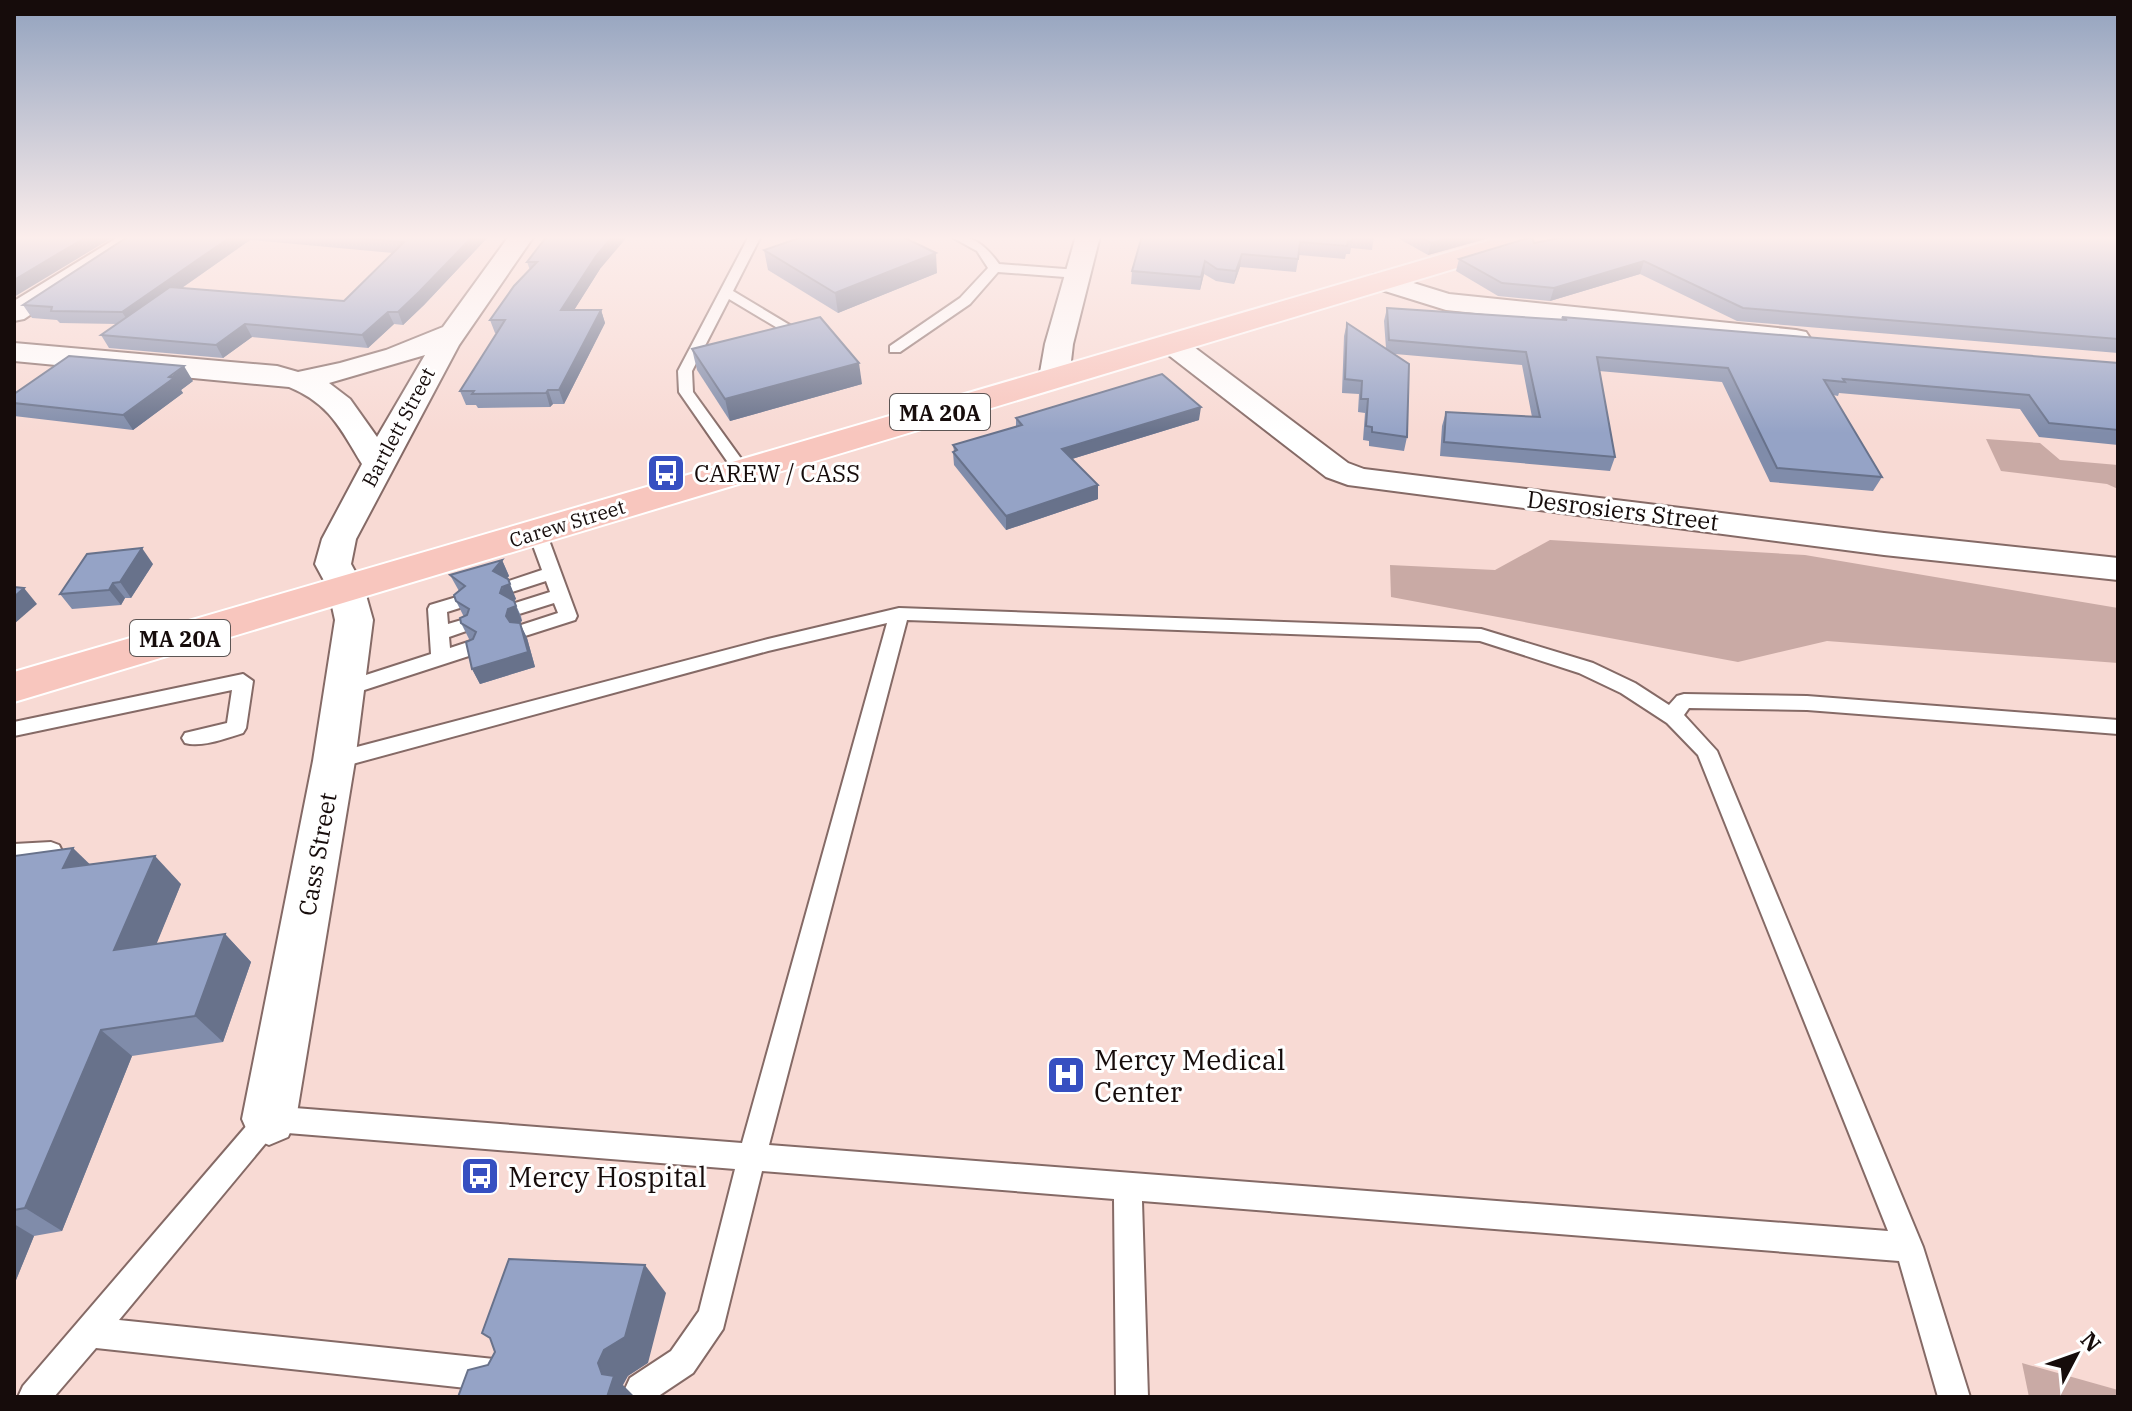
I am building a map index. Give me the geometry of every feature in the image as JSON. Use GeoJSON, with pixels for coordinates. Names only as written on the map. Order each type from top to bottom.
{"type":"FeatureCollection","features":[{"type":"Feature","properties":{"kind":"main road","name":"Carew Street"},"geometry":{"type":"LineString","coordinates":[[14,687],[1312,302]]}},
{"type":"Feature","properties":{"kind":"street"},"geometry":{"type":"LineString","coordinates":[[14,313],[32,302]]}},
{"type":"Feature","properties":{"kind":"street","name":"Bartlett Street"},"geometry":{"type":"LineString","coordinates":[[346,588],[333,564],[339,539],[451,333],[474,302]]}},
{"type":"Feature","properties":{"kind":"street"},"geometry":{"type":"LineString","coordinates":[[1054,378],[1070,302]]}},
{"type":"Feature","properties":{"kind":"street"},"geometry":{"type":"LineString","coordinates":[[1446,302],[1818,340]]}},
{"type":"Feature","properties":{"kind":"street"},"geometry":{"type":"LineString","coordinates":[[301,380],[375,365],[411,353],[451,333]]}},
{"type":"Feature","properties":{"kind":"street","name":"Desrosiers Street"},"geometry":{"type":"LineString","coordinates":[[1172,344],[1337,470],[1359,478],[1884,544],[2118,569]]}},
{"type":"Feature","properties":{"kind":"street"},"geometry":{"type":"LineString","coordinates":[[14,352],[277,375],[312,383],[336,398],[378,464]]}},
{"type":"Feature","properties":{"kind":"street","name":"Cass Street"},"geometry":{"type":"LineString","coordinates":[[269,1119],[345,689],[354,620],[346,588]]}},
{"type":"Feature","properties":{"kind":"lane"},"geometry":{"type":"LineString","coordinates":[[721,302],[685,371],[686,392],[742,471]]}},
{"type":"Feature","properties":{"kind":"lane"},"geometry":{"type":"LineString","coordinates":[[743,302],[796,333]]}},
{"type":"Feature","properties":{"kind":"lane"},"geometry":{"type":"LineString","coordinates":[[895,349],[964,302]]}},
{"type":"Feature","properties":{"kind":"lane"},"geometry":{"type":"LineString","coordinates":[[525,630],[568,616],[537,532]]}},
{"type":"Feature","properties":{"kind":"lane"},"geometry":{"type":"LineString","coordinates":[[512,586],[552,573]]}},
{"type":"Feature","properties":{"kind":"lane"},"geometry":{"type":"LineString","coordinates":[[519,608],[560,595]]}},
{"type":"Feature","properties":{"kind":"lane"},"geometry":{"type":"LineString","coordinates":[[441,658],[437,609],[460,602]]}},
{"type":"Feature","properties":{"kind":"lane"},"geometry":{"type":"LineString","coordinates":[[641,1389],[682,1362],[712,1318],[752,1157],[899,614]]}},
{"type":"Feature","properties":{"kind":"lane"},"geometry":{"type":"LineString","coordinates":[[334,761],[768,645],[899,614],[1481,635],[1586,668],[1628,688],[1672,716],[1707,751],[1909,1247],[1954,1397]]}},
{"type":"Feature","properties":{"kind":"lane"},"geometry":{"type":"LineString","coordinates":[[439,633],[465,625]]}},
{"type":"Feature","properties":{"kind":"lane"},"geometry":{"type":"LineString","coordinates":[[345,689],[471,648]]}},
{"type":"Feature","properties":{"kind":"lane"},"geometry":{"type":"LineString","coordinates":[[14,729],[243,681],[236,728],[192,738]]}},
{"type":"Feature","properties":{"kind":"lane"},"geometry":{"type":"LineString","coordinates":[[1672,716],[1684,701],[1792,703],[2118,727]]}},
{"type":"Feature","properties":{"kind":"lane"},"geometry":{"type":"LineString","coordinates":[[14,853],[51,851]]}},
{"type":"Feature","properties":{"kind":"lane"},"geometry":{"type":"LineString","coordinates":[[34,1397],[269,1119],[1909,1247]]}},
{"type":"Feature","properties":{"kind":"lane"},"geometry":{"type":"LineString","coordinates":[[1128,1186],[1132,1397]]}},
{"type":"Feature","properties":{"kind":"lane"},"geometry":{"type":"LineString","coordinates":[[92,1332],[506,1376]]}},
{"type":"Feature","properties":{"kind":"shaded area"},"geometry":{"type":"Polygon","coordinates":[[[1986,439],[2040,443],[2060,460],[2118,465],[2118,489],[2107,484],[2001,471],[1986,439]]]}},
{"type":"Feature","properties":{"kind":"shaded area"},"geometry":{"type":"Polygon","coordinates":[[[1550,540],[1805,555],[2118,608],[2118,663],[1827,641],[1738,662],[1391,597],[1390,565],[1495,570],[1550,540]]]}},
{"type":"Feature","properties":{"kind":"shaded area"},"geometry":{"type":"Polygon","coordinates":[[[2022,1363],[2118,1390],[2118,1397],[2029,1397],[2022,1363]]]}},
{"type":"Feature","properties":{"kind":"building"},"geometry":{"type":"Polygon","coordinates":[[[28,302],[137,302],[122,312],[51,311],[52,307],[23,305],[28,302]]]}},
{"type":"Feature","properties":{"kind":"building"},"geometry":{"type":"Polygon","coordinates":[[[149,302],[409,302],[398,312],[388,312],[362,335],[245,324],[216,345],[101,335],[149,302]]]}},
{"type":"Feature","properties":{"kind":"building"},"geometry":{"type":"Polygon","coordinates":[[[503,302],[566,302],[561,310],[601,310],[559,390],[548,390],[546,393],[472,394],[474,391],[460,391],[505,320],[490,320],[503,302]]]}},
{"type":"Feature","properties":{"kind":"building"},"geometry":{"type":"Polygon","coordinates":[[[1730,302],[2118,302],[2118,339],[1743,308],[1730,302]]]}},
{"type":"Feature","properties":{"kind":"building"},"geometry":{"type":"Polygon","coordinates":[[[1387,308],[1567,320],[1562,317],[2118,363],[2118,430],[2049,423],[2029,395],[1824,380],[1882,477],[1777,468],[1728,368],[1597,357],[1615,457],[1444,442],[1446,412],[1540,417],[1526,352],[1389,340],[1387,308]]]}},
{"type":"Feature","properties":{"kind":"building"},"geometry":{"type":"Polygon","coordinates":[[[820,317],[859,363],[725,399],[692,349],[820,317]]]}},
{"type":"Feature","properties":{"kind":"building"},"geometry":{"type":"Polygon","coordinates":[[[1347,323],[1409,364],[1407,437],[1372,432],[1372,427],[1366,426],[1368,399],[1361,399],[1362,381],[1345,379],[1347,323]]]}},
{"type":"Feature","properties":{"kind":"building"},"geometry":{"type":"Polygon","coordinates":[[[69,356],[184,366],[169,377],[174,378],[123,415],[14,403],[14,394],[69,356]]]}},
{"type":"Feature","properties":{"kind":"building"},"geometry":{"type":"Polygon","coordinates":[[[1162,374],[1201,407],[1062,449],[1098,485],[1006,516],[953,452],[957,450],[953,445],[1022,425],[1016,418],[1162,374]]]}},
{"type":"Feature","properties":{"kind":"building"},"geometry":{"type":"Polygon","coordinates":[[[142,548],[120,582],[113,583],[109,590],[60,594],[87,554],[142,548]]]}},
{"type":"Feature","properties":{"kind":"building"},"geometry":{"type":"Polygon","coordinates":[[[502,560],[493,571],[508,579],[510,584],[502,587],[500,593],[514,601],[516,606],[508,609],[506,616],[510,622],[520,623],[528,652],[472,669],[466,642],[473,639],[476,632],[461,623],[460,618],[467,615],[469,609],[456,601],[454,595],[465,586],[450,575],[502,560]]]}},
{"type":"Feature","properties":{"kind":"building"},"geometry":{"type":"Polygon","coordinates":[[[14,587],[24,588],[14,597],[14,587]]]}},
{"type":"Feature","properties":{"kind":"building"},"geometry":{"type":"Polygon","coordinates":[[[73,848],[63,868],[155,856],[114,950],[225,934],[195,1016],[101,1030],[25,1208],[14,1210],[14,856],[73,848]]]}},
{"type":"Feature","properties":{"kind":"building"},"geometry":{"type":"Polygon","coordinates":[[[509,1259],[645,1265],[625,1337],[604,1350],[598,1363],[602,1374],[614,1376],[607,1397],[458,1397],[468,1370],[488,1365],[495,1352],[490,1338],[482,1333],[509,1259]]]}},
{"type":"Feature","properties":{"kind":"place","name":"CAREW / CASS"},"geometry":{"type":"Point","coordinates":[666,473]}},
{"type":"Feature","properties":{"kind":"place","name":"Mercy Medical Center"},"geometry":{"type":"Point","coordinates":[1066,1075]}},
{"type":"Feature","properties":{"kind":"place","name":"Mercy Hospital"},"geometry":{"type":"Point","coordinates":[480,1176]}}]}
